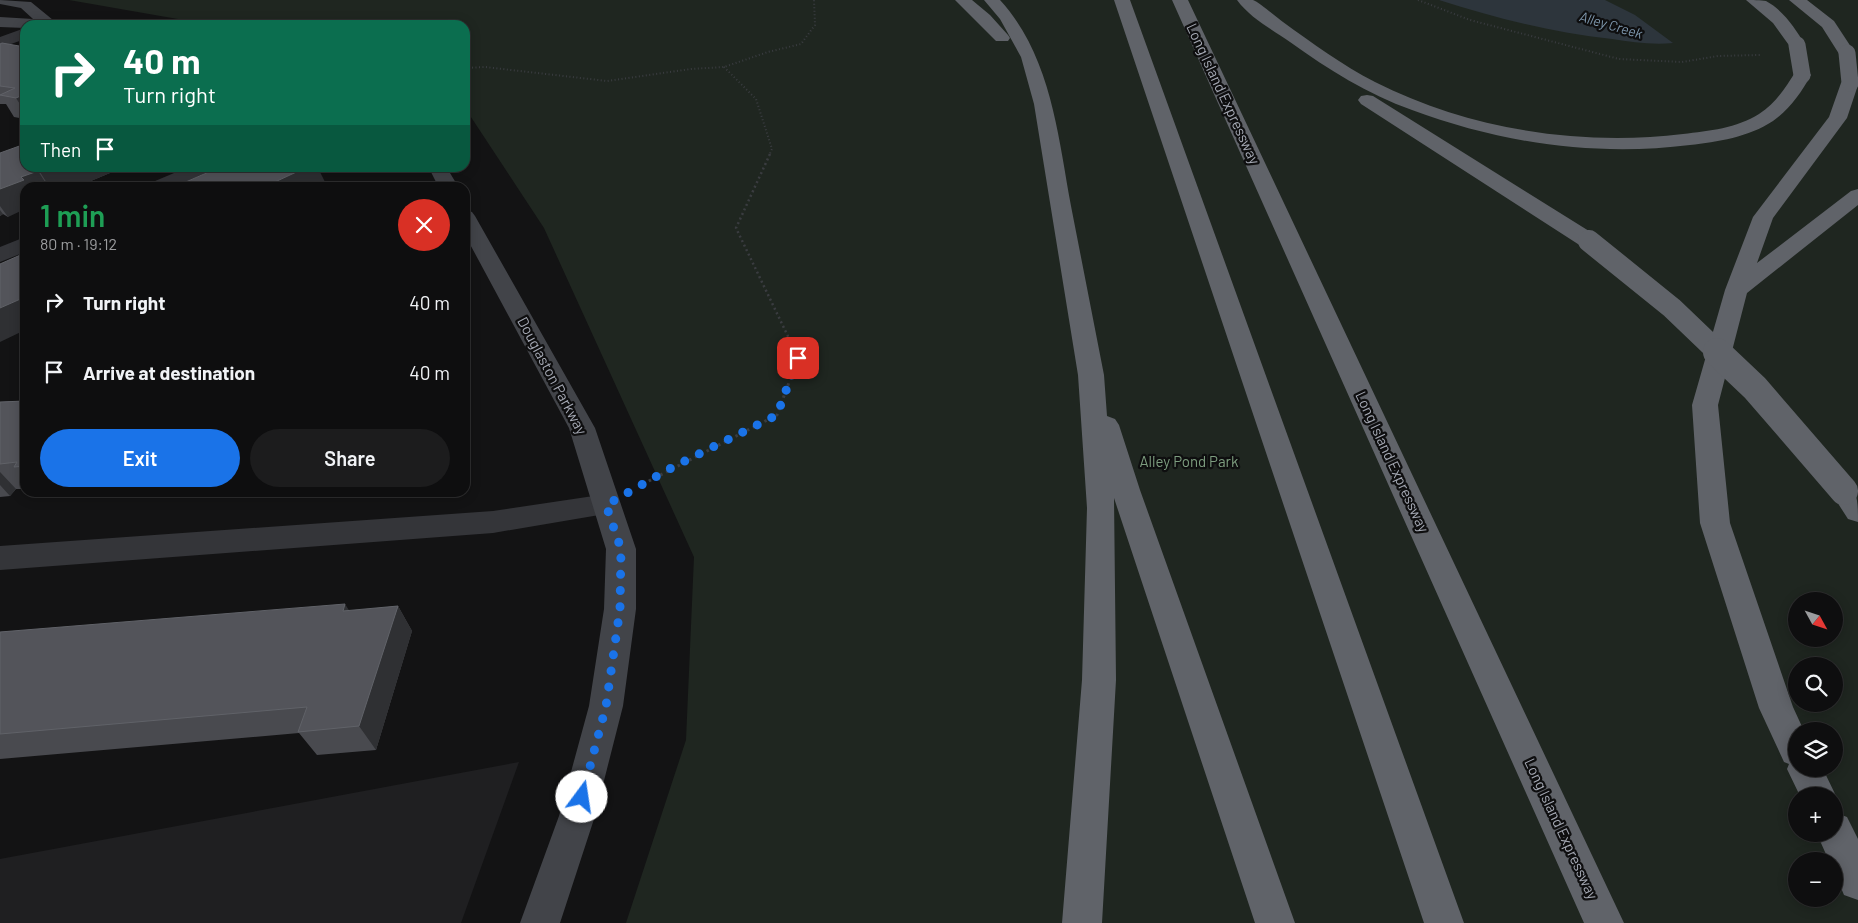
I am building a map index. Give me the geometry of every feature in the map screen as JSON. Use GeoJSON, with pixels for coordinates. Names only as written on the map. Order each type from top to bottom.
{"type":"FeatureCollection","features":[{"type":"Feature","properties":{"kind":"highway"},"geometry":{"type":"LineString","coordinates":[[963,0],[984,18],[1016,54],[1043,104]]}},
{"type":"Feature","properties":{"kind":"highway"},"geometry":{"type":"LineString","coordinates":[[992,0],[1007,17],[1029,57],[1043,104],[1091,375],[1101,508],[1099,680],[1082,923]]}},
{"type":"Feature","properties":{"kind":"highway"},"geometry":{"type":"LineString","coordinates":[[1122,0],[1444,923]]}},
{"type":"Feature","properties":{"kind":"highway","name":"Long Island Expressway"},"geometry":{"type":"LineString","coordinates":[[1180,0],[1604,923]]}},
{"type":"Feature","properties":{"kind":"highway"},"geometry":{"type":"LineString","coordinates":[[1240,0],[1297,51],[1367,99],[1589,241],[1672,308],[1755,388],[1851,501]]}},
{"type":"Feature","properties":{"kind":"highway"},"geometry":{"type":"LineString","coordinates":[[1245,0],[1257,11],[1307,47],[1351,76],[1379,91],[1422,108],[1463,121],[1553,140],[1641,145],[1715,136],[1746,127],[1772,114],[1792,94],[1802,75],[1797,45],[1782,23],[1754,0]]}},
{"type":"Feature","properties":{"kind":"highway"},"geometry":{"type":"LineString","coordinates":[[1788,734],[1776,708],[1716,522],[1705,405],[1736,290],[1763,217],[1838,118],[1850,82],[1847,53],[1828,24],[1797,0]]}},
{"type":"Feature","properties":{"kind":"highway"},"geometry":{"type":"LineString","coordinates":[[1736,290],[1858,195]]}},
{"type":"Feature","properties":{"kind":"highway"},"geometry":{"type":"LineString","coordinates":[[1091,375],[1126,490],[1275,923]]}},
{"type":"Feature","properties":{"kind":"highway"},"geometry":{"type":"LineString","coordinates":[[1840,842],[1858,881]]}},
{"type":"Feature","properties":{"kind":"main road"},"geometry":{"type":"LineString","coordinates":[[4,0],[26,5],[44,20]]}},
{"type":"Feature","properties":{"kind":"main road"},"geometry":{"type":"LineString","coordinates":[[0,22],[20,23]]}},
{"type":"Feature","properties":{"kind":"main road","name":"Douglaston Parkway"},"geometry":{"type":"LineString","coordinates":[[470,225],[582,428],[621,549],[620,609],[606,706],[577,816],[540,923]]}},
{"type":"Feature","properties":{"kind":"street"},"geometry":{"type":"LineString","coordinates":[[0,44],[20,35]]}},
{"type":"Feature","properties":{"kind":"street"},"geometry":{"type":"LineString","coordinates":[[169,182],[193,172]]}},
{"type":"Feature","properties":{"kind":"street"},"geometry":{"type":"LineString","coordinates":[[0,255],[20,246]]}},
{"type":"Feature","properties":{"kind":"street"},"geometry":{"type":"LineString","coordinates":[[0,558],[493,522],[606,505]]}},
{"type":"Feature","properties":{"kind":"path"},"geometry":{"type":"LineString","coordinates":[[470,68],[485,67],[607,81],[690,69],[724,67],[768,52],[801,44],[815,25],[814,0]]}},
{"type":"Feature","properties":{"kind":"path"},"geometry":{"type":"LineString","coordinates":[[1418,0],[1470,20],[1619,59],[1682,62],[1718,56],[1767,56]]}},
{"type":"Feature","properties":{"kind":"path"},"geometry":{"type":"LineString","coordinates":[[606,505],[673,467],[777,415],[798,358],[736,228],[772,149],[756,99],[724,67]]}},
{"type":"Feature","properties":{"kind":"shaded area"},"geometry":{"type":"Polygon","coordinates":[[[519,762],[461,923],[0,923],[0,859],[519,762]]]}},
{"type":"Feature","properties":{"kind":"green space","name":"Alley Pond Park"},"geometry":{"type":"Polygon","coordinates":[[[69,0],[1858,0],[1858,923],[626,923],[686,740],[694,557],[544,228],[470,116],[470,20],[183,20],[69,0]]]}},
{"type":"Feature","properties":{"kind":"water","name":"Alley Creek"},"geometry":{"type":"Polygon","coordinates":[[[1439,0],[1605,0],[1635,15],[1673,43],[1642,43],[1546,29],[1503,19],[1439,0]]]}},
{"type":"Feature","properties":{"kind":"building"},"geometry":{"type":"Polygon","coordinates":[[[0,44],[20,46],[20,96],[16,98],[0,95],[15,88],[0,86],[0,44]]]}},
{"type":"Feature","properties":{"kind":"building"},"geometry":{"type":"Polygon","coordinates":[[[20,146],[20,172],[35,172],[21,177],[24,180],[0,189],[0,153],[20,146]]]}},
{"type":"Feature","properties":{"kind":"building"},"geometry":{"type":"Polygon","coordinates":[[[209,172],[296,172],[275,182],[186,182],[209,172]]]}},
{"type":"Feature","properties":{"kind":"building"},"geometry":{"type":"Polygon","coordinates":[[[20,255],[20,299],[0,308],[0,264],[20,255]]]}},
{"type":"Feature","properties":{"kind":"building"},"geometry":{"type":"Polygon","coordinates":[[[20,401],[20,466],[14,467],[17,462],[0,464],[0,402],[20,401]]]}},
{"type":"Feature","properties":{"kind":"building"},"geometry":{"type":"Polygon","coordinates":[[[345,604],[343,611],[398,606],[359,726],[298,732],[307,707],[0,734],[0,632],[345,604]]]}},
{"type":"Feature","properties":{"kind":"route"},"geometry":{"type":"LineString","coordinates":[[582,797],[606,706],[620,609],[621,549],[606,505],[673,467],[777,415],[798,358]]}}]}
